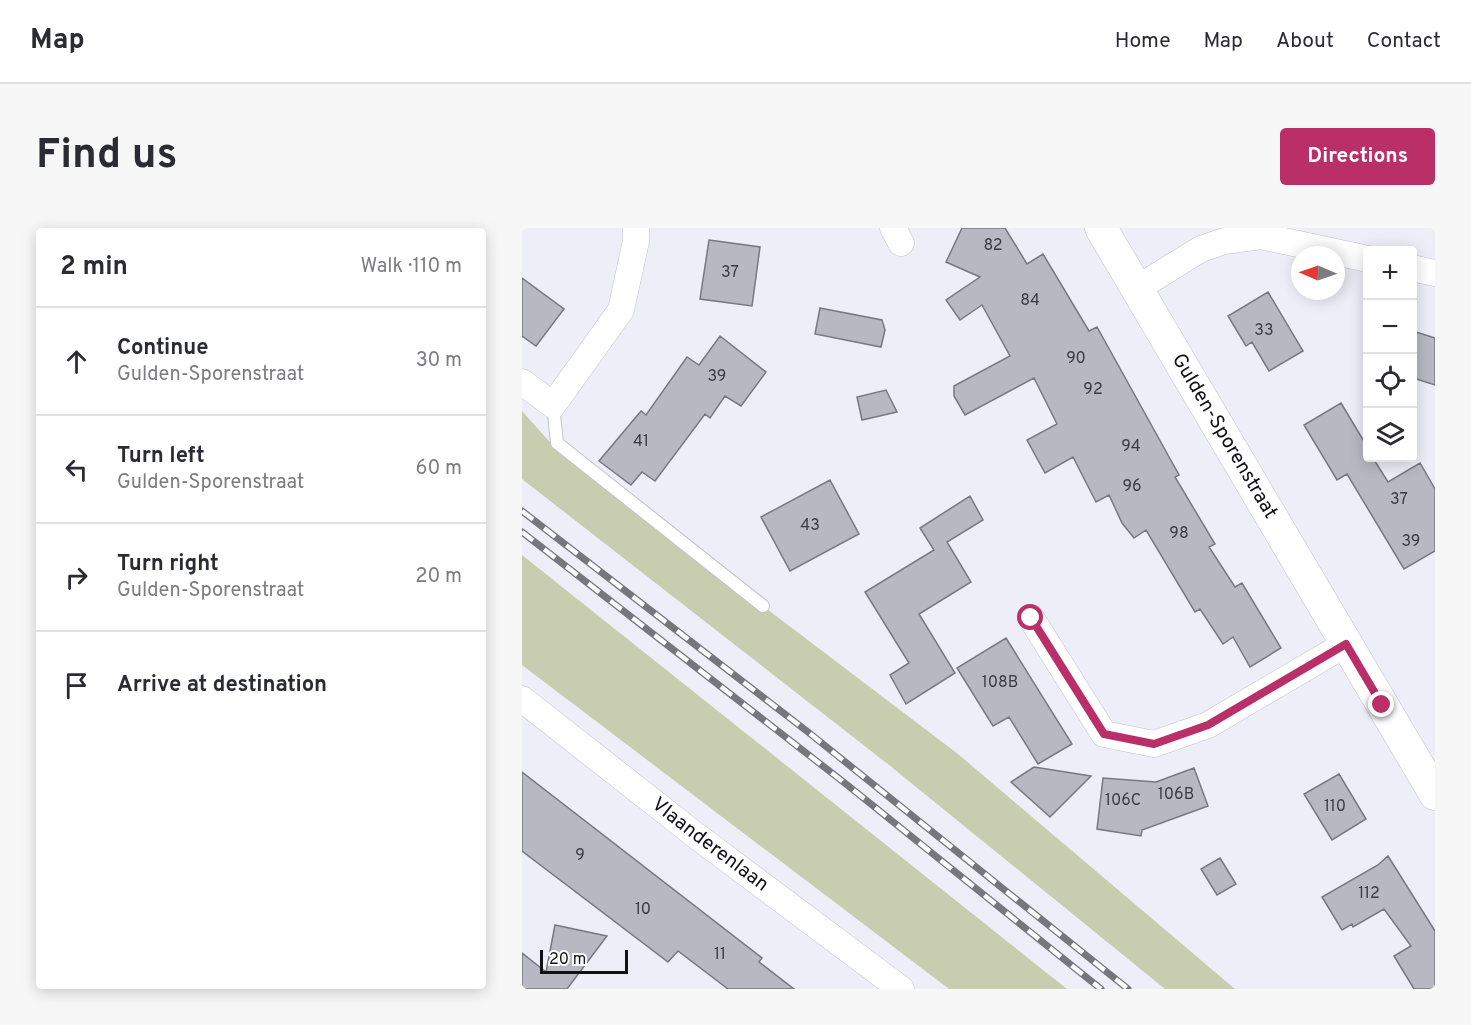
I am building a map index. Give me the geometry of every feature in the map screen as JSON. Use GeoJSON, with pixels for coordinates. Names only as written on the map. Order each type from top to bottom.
{"type":"FeatureCollection","features":[{"type":"Feature","properties":{"kind":"street"},"geometry":{"type":"LineString","coordinates":[[522,382],[553,405],[621,310],[636,242],[636,228]]}},
{"type":"Feature","properties":{"kind":"street","name":"Gulden-Sporenstraat"},"geometry":{"type":"LineString","coordinates":[[1101,228],[1435,794]]}},
{"type":"Feature","properties":{"kind":"street"},"geometry":{"type":"LineString","coordinates":[[1136,289],[1202,249],[1253,232],[1363,258]]}},
{"type":"Feature","properties":{"kind":"street"},"geometry":{"type":"LineString","coordinates":[[1417,269],[1435,273]]}},
{"type":"Feature","properties":{"kind":"street"},"geometry":{"type":"LineString","coordinates":[[1031,618],[1104,734],[1154,744],[1208,725],[1346,644]]}},
{"type":"Feature","properties":{"kind":"street","name":"Vlaanderenlaan"},"geometry":{"type":"LineString","coordinates":[[522,699],[694,834],[901,989]]}},
{"type":"Feature","properties":{"kind":"lane"},"geometry":{"type":"LineString","coordinates":[[553,405],[557,442],[764,606]]}},
{"type":"Feature","properties":{"kind":"green space"},"geometry":{"type":"Polygon","coordinates":[[[522,411],[556,449],[958,754],[1235,989],[1165,989],[889,765],[522,479],[522,411]]]}},
{"type":"Feature","properties":{"kind":"green space"},"geometry":{"type":"Polygon","coordinates":[[[522,555],[1067,989],[949,989],[522,665],[522,555]]]}},
{"type":"Feature","properties":{"kind":"building"},"geometry":{"type":"Polygon","coordinates":[[[962,228],[1005,228],[1027,264],[1043,254],[1089,331],[1097,327],[1179,475],[1175,477],[1215,544],[1209,547],[1235,587],[1242,583],[1281,648],[1250,667],[1233,637],[1223,644],[1200,609],[1195,612],[1146,530],[1134,538],[1122,523],[1109,495],[1096,502],[1073,457],[1045,473],[1027,440],[1057,424],[1034,378],[965,415],[954,396],[954,386],[1010,356],[982,305],[960,320],[946,300],[980,277],[946,262],[962,228]]]}},
{"type":"Feature","properties":{"kind":"building"},"geometry":{"type":"Polygon","coordinates":[[[709,240],[760,247],[752,306],[700,299],[709,240]]]}},
{"type":"Feature","properties":{"kind":"building"},"geometry":{"type":"Polygon","coordinates":[[[522,278],[564,309],[536,346],[522,336],[522,278]]]}},
{"type":"Feature","properties":{"kind":"building"},"geometry":{"type":"Polygon","coordinates":[[[1268,292],[1303,351],[1269,371],[1252,342],[1246,346],[1228,316],[1268,292]]]}},
{"type":"Feature","properties":{"kind":"building"},"geometry":{"type":"Polygon","coordinates":[[[820,308],[882,320],[885,330],[881,347],[815,334],[820,308]]]}},
{"type":"Feature","properties":{"kind":"building"},"geometry":{"type":"Polygon","coordinates":[[[1417,332],[1435,338],[1435,385],[1417,379],[1417,332]]]}},
{"type":"Feature","properties":{"kind":"building"},"geometry":{"type":"Polygon","coordinates":[[[720,336],[766,372],[741,406],[725,396],[710,418],[705,414],[655,481],[642,472],[631,485],[599,461],[641,411],[646,415],[687,357],[699,365],[720,336]]]}},
{"type":"Feature","properties":{"kind":"building"},"geometry":{"type":"Polygon","coordinates":[[[886,390],[897,412],[862,420],[857,397],[886,390]]]}},
{"type":"Feature","properties":{"kind":"building"},"geometry":{"type":"Polygon","coordinates":[[[1341,403],[1363,440],[1363,462],[1376,462],[1388,482],[1420,463],[1435,489],[1435,551],[1404,569],[1347,474],[1337,480],[1304,425],[1341,403]]]}},
{"type":"Feature","properties":{"kind":"building"},"geometry":{"type":"Polygon","coordinates":[[[830,480],[859,534],[790,571],[761,517],[830,480]]]}},
{"type":"Feature","properties":{"kind":"building"},"geometry":{"type":"Polygon","coordinates":[[[970,496],[983,520],[947,542],[971,582],[919,614],[955,673],[906,704],[890,675],[909,663],[865,592],[934,550],[920,528],[970,496]]]}},
{"type":"Feature","properties":{"kind":"building"},"geometry":{"type":"Polygon","coordinates":[[[1006,638],[1072,744],[1038,764],[1009,717],[993,726],[957,668],[1006,638]]]}},
{"type":"Feature","properties":{"kind":"building"},"geometry":{"type":"Polygon","coordinates":[[[1034,767],[1091,776],[1050,817],[1011,782],[1034,767]]]}},
{"type":"Feature","properties":{"kind":"building"},"geometry":{"type":"Polygon","coordinates":[[[1194,768],[1208,806],[1142,830],[1141,836],[1097,829],[1103,778],[1156,782],[1194,768]]]}},
{"type":"Feature","properties":{"kind":"building"},"geometry":{"type":"Polygon","coordinates":[[[522,772],[762,958],[759,962],[794,989],[728,989],[678,951],[668,962],[522,851],[522,772]]]}},
{"type":"Feature","properties":{"kind":"building"},"geometry":{"type":"Polygon","coordinates":[[[1339,774],[1366,819],[1332,840],[1304,794],[1339,774]]]}},
{"type":"Feature","properties":{"kind":"building"},"geometry":{"type":"Polygon","coordinates":[[[1388,856],[1435,931],[1435,989],[1414,989],[1394,956],[1411,946],[1384,909],[1353,927],[1352,924],[1342,930],[1322,897],[1378,865],[1388,856]]]}},
{"type":"Feature","properties":{"kind":"building"},"geometry":{"type":"Polygon","coordinates":[[[1220,858],[1236,884],[1217,895],[1201,869],[1220,858]]]}},
{"type":"Feature","properties":{"kind":"building"},"geometry":{"type":"Polygon","coordinates":[[[555,925],[607,936],[567,989],[522,989],[522,953],[546,972],[555,925]]]}},
{"type":"Feature","properties":{"kind":"railway"},"geometry":{"type":"LineString","coordinates":[[522,511],[808,732],[1128,989]]}},
{"type":"Feature","properties":{"kind":"railway"},"geometry":{"type":"LineString","coordinates":[[522,532],[846,784],[1101,989]]}},
{"type":"Feature","properties":{"kind":"route"},"geometry":{"type":"LineString","coordinates":[[1031,618],[1104,734],[1154,744],[1208,725],[1346,644],[1382,705]]}}]}
